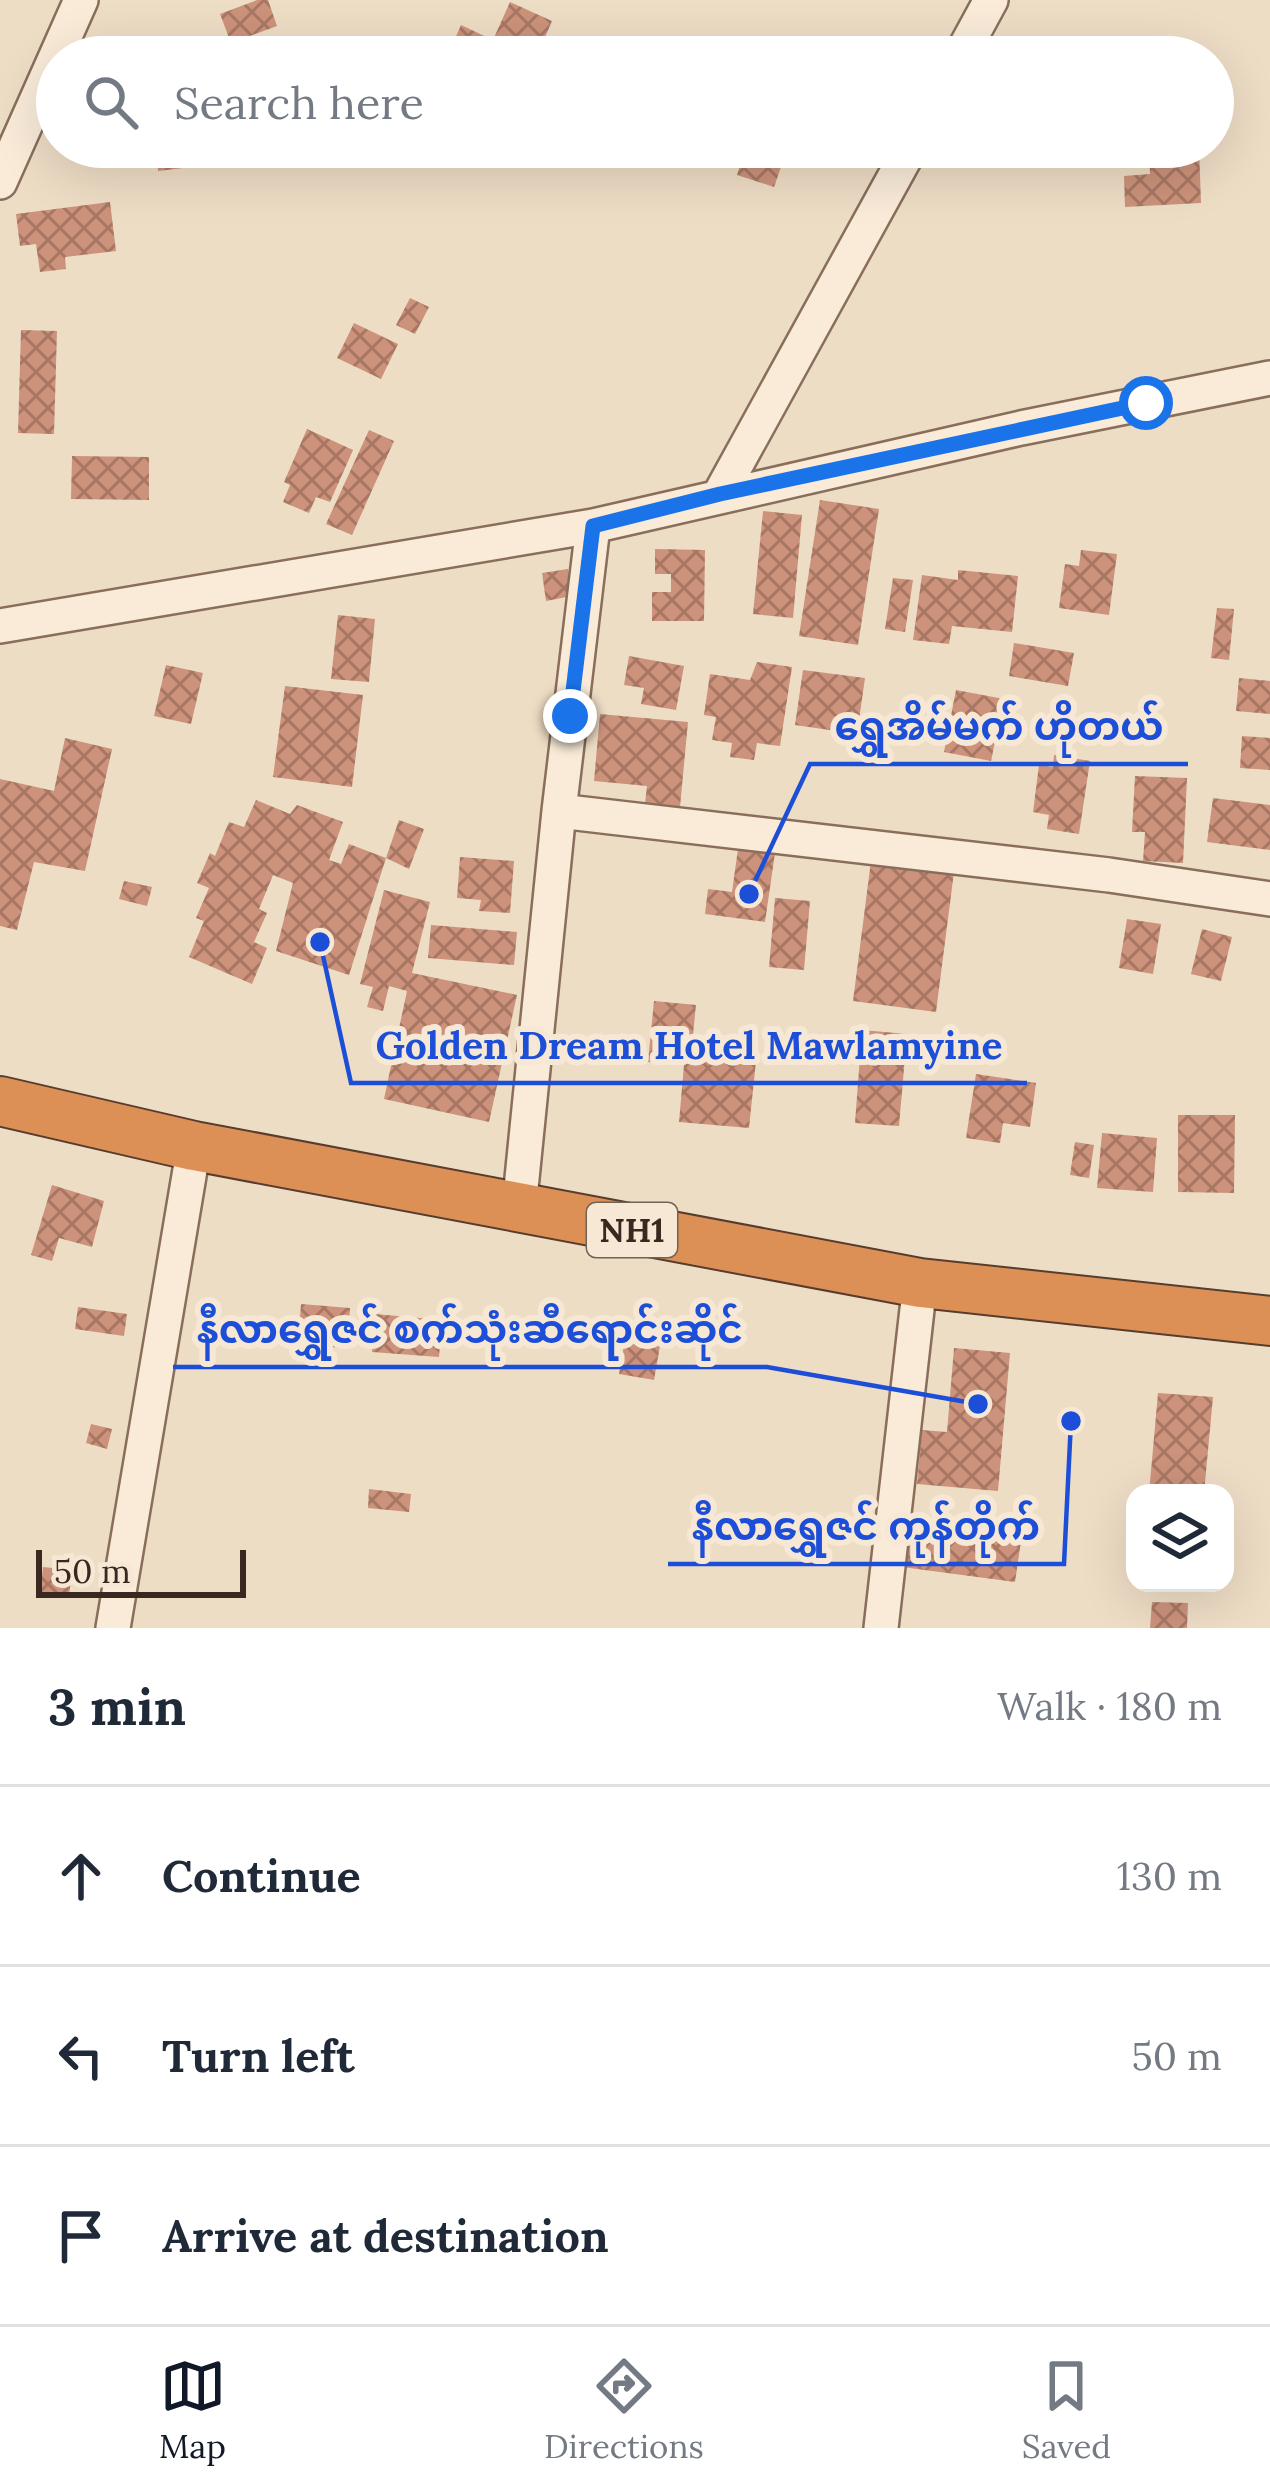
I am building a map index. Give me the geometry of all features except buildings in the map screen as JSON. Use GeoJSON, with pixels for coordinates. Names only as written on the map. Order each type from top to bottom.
{"type":"FeatureCollection","features":[{"type":"Feature","properties":{"kind":"highway","name":"NH1"},"geometry":{"type":"LineString","coordinates":[[0,1101],[194,1146],[920,1283],[1269,1314]]}},
{"type":"Feature","properties":{"kind":"street"},"geometry":{"type":"LineString","coordinates":[[65,36],[81,0]]}},
{"type":"Feature","properties":{"kind":"street"},"geometry":{"type":"LineString","coordinates":[[972,36],[992,0]]}},
{"type":"Feature","properties":{"kind":"street"},"geometry":{"type":"LineString","coordinates":[[0,182],[36,101]]}},
{"type":"Feature","properties":{"kind":"street"},"geometry":{"type":"LineString","coordinates":[[720,494],[899,168]]}},
{"type":"Feature","properties":{"kind":"street"},"geometry":{"type":"LineString","coordinates":[[0,626],[593,526],[720,494],[1270,378]]}},
{"type":"Feature","properties":{"kind":"street"},"geometry":{"type":"LineString","coordinates":[[518,1208],[593,526]]}},
{"type":"Feature","properties":{"kind":"street"},"geometry":{"type":"LineString","coordinates":[[559,811],[1108,875],[1270,899]]}},
{"type":"Feature","properties":{"kind":"street"},"geometry":{"type":"LineString","coordinates":[[113,1628],[194,1146]]}},
{"type":"Feature","properties":{"kind":"street"},"geometry":{"type":"LineString","coordinates":[[881,1628],[920,1283]]}},
{"type":"Feature","properties":{"kind":"place","name":"ရွှေအိမ်မက် ဟိုတယ်"},"geometry":{"type":"Point","coordinates":[749,894]}},
{"type":"Feature","properties":{"kind":"place","name":"Golden Dream Hotel Mawlamyine"},"geometry":{"type":"Point","coordinates":[320,942]}},
{"type":"Feature","properties":{"kind":"place","name":"နီလာရွှေဇင် စက်သုံးဆီရောင်းဆိုင်"},"geometry":{"type":"Point","coordinates":[978,1404]}},
{"type":"Feature","properties":{"kind":"place","name":"နီလာရွှေဇင် ကုန်တိုက်"},"geometry":{"type":"Point","coordinates":[1071,1421]}},
{"type":"Feature","properties":{"kind":"route"},"geometry":{"type":"LineString","coordinates":[[570,716],[593,526],[720,494],[1146,403]]}}]}
